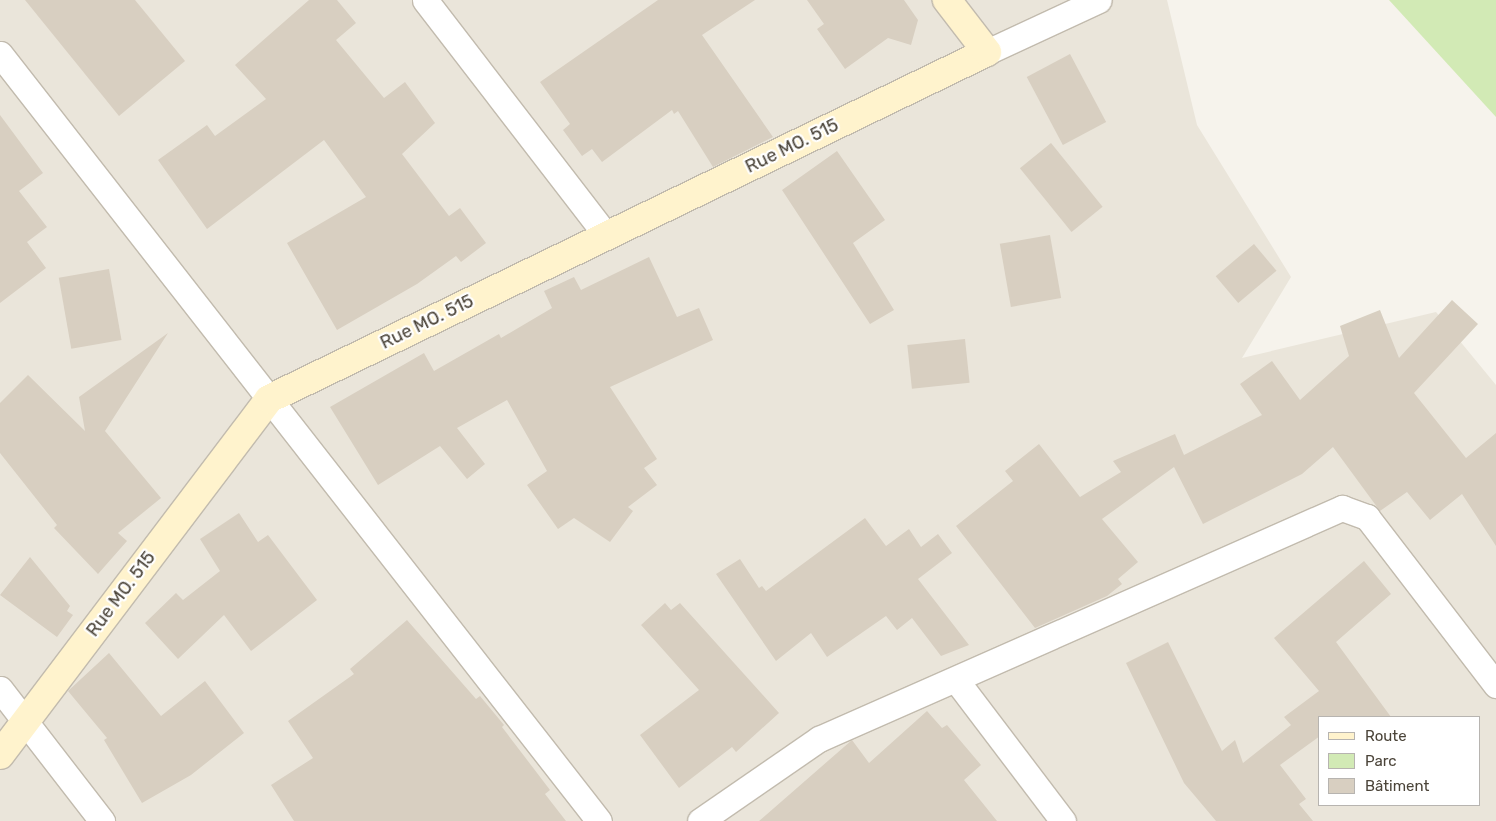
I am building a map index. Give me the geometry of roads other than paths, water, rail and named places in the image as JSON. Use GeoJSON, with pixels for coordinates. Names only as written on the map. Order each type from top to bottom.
{"type":"FeatureCollection","features":[{"type":"Feature","properties":{"kind":"street"},"geometry":{"type":"LineString","coordinates":[[425,0],[606,235]]}},
{"type":"Feature","properties":{"kind":"street"},"geometry":{"type":"LineString","coordinates":[[947,0],[987,52],[1099,0]]}},
{"type":"Feature","properties":{"kind":"street","name":"Rue MO. 515"},"geometry":{"type":"LineString","coordinates":[[0,755],[269,399],[987,52]]}},
{"type":"Feature","properties":{"kind":"street"},"geometry":{"type":"LineString","coordinates":[[0,54],[599,821]]}},
{"type":"Feature","properties":{"kind":"street"},"geometry":{"type":"LineString","coordinates":[[700,821],[819,739],[1342,508],[1366,517],[1496,684]]}},
{"type":"Feature","properties":{"kind":"street"},"geometry":{"type":"LineString","coordinates":[[956,680],[1063,821]]}},
{"type":"Feature","properties":{"kind":"street"},"geometry":{"type":"LineString","coordinates":[[0,689],[102,821]]}}]}
